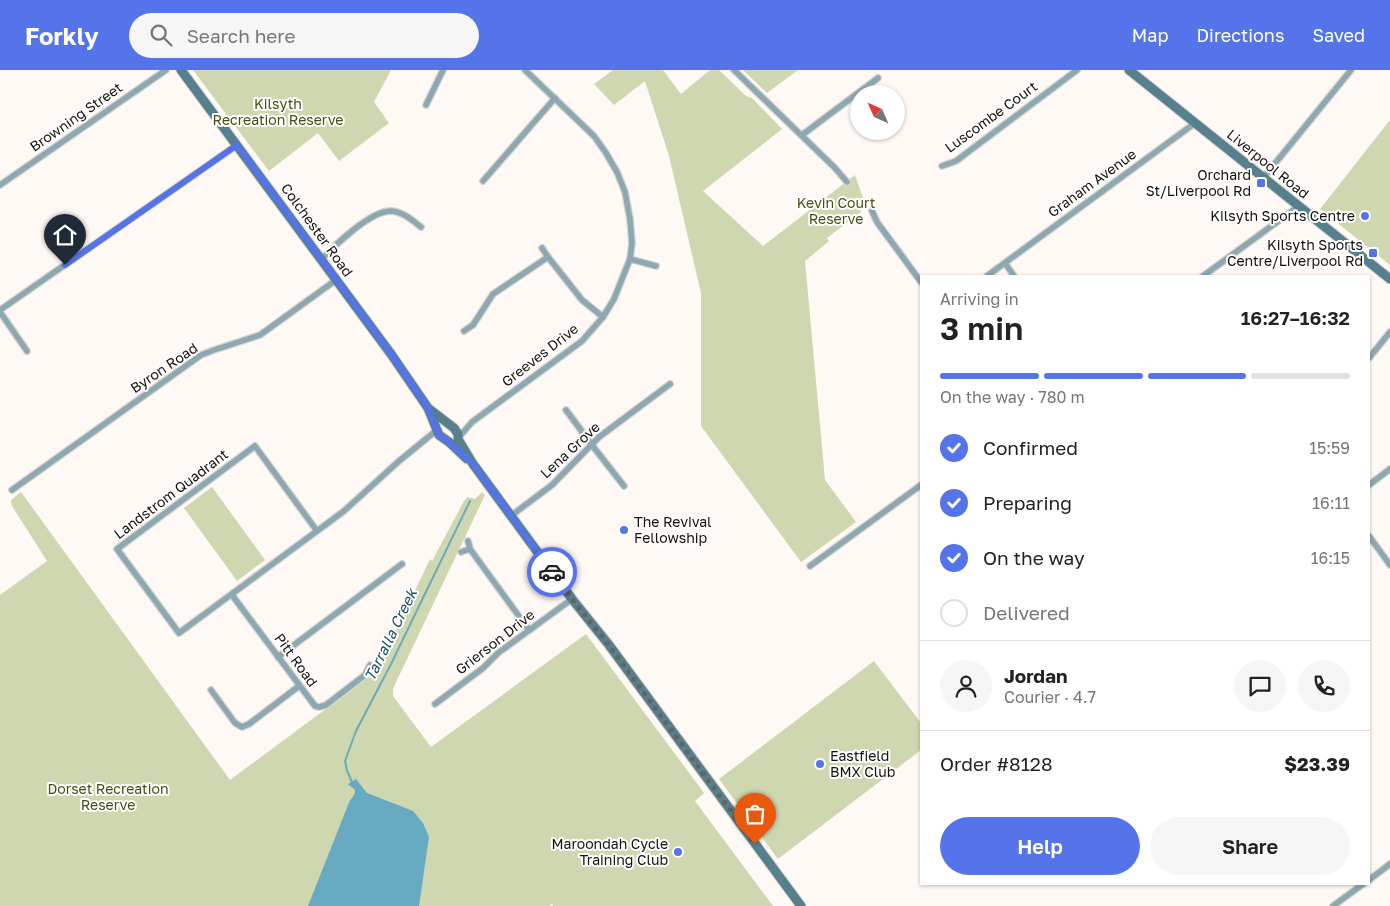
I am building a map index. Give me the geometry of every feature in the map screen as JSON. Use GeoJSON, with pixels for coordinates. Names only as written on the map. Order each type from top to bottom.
{"type":"FeatureCollection","features":[{"type":"Feature","properties":{"kind":"main road","name":"Colchester Road"},"geometry":{"type":"LineString","coordinates":[[182,70],[391,354],[428,408],[438,432]]}},
{"type":"Feature","properties":{"kind":"main road","name":"Liverpool Road"},"geometry":{"type":"LineString","coordinates":[[1132,71],[1390,279]]}},
{"type":"Feature","properties":{"kind":"main road","name":"Colchester Road"},"geometry":{"type":"LineString","coordinates":[[428,408],[451,426]]}},
{"type":"Feature","properties":{"kind":"main road"},"geometry":{"type":"LineString","coordinates":[[455,439],[438,432],[441,424],[451,426],[455,439],[473,464],[801,906]]}},
{"type":"Feature","properties":{"kind":"street","name":"Browning Street"},"geometry":{"type":"LineString","coordinates":[[0,185],[166,70]]}},
{"type":"Feature","properties":{"kind":"street"},"geometry":{"type":"LineString","coordinates":[[426,105],[443,70]]}},
{"type":"Feature","properties":{"kind":"street","name":"Greeves Drive"},"geometry":{"type":"LineString","coordinates":[[455,439],[472,422],[582,342],[603,317],[614,300],[630,259],[632,243],[630,219],[625,192],[617,172],[594,136],[525,70]]}},
{"type":"Feature","properties":{"kind":"street"},"geometry":{"type":"LineString","coordinates":[[734,70],[802,135],[847,182]]}},
{"type":"Feature","properties":{"kind":"street","name":"Luscombe Court"},"geometry":{"type":"LineString","coordinates":[[942,166],[956,161],[1077,70]]}},
{"type":"Feature","properties":{"kind":"street"},"geometry":{"type":"LineString","coordinates":[[1264,177],[1350,70]]}},
{"type":"Feature","properties":{"kind":"street"},"geometry":{"type":"LineString","coordinates":[[802,135],[878,78]]}},
{"type":"Feature","properties":{"kind":"street"},"geometry":{"type":"LineString","coordinates":[[483,181],[555,98]]}},
{"type":"Feature","properties":{"kind":"street","name":"Graham Avenue"},"geometry":{"type":"LineString","coordinates":[[988,275],[1195,123]]}},
{"type":"Feature","properties":{"kind":"street"},"geometry":{"type":"LineString","coordinates":[[27,351],[0,311],[237,145]]}},
{"type":"Feature","properties":{"kind":"street"},"geometry":{"type":"LineString","coordinates":[[1204,275],[1299,206]]}},
{"type":"Feature","properties":{"kind":"street"},"geometry":{"type":"LineString","coordinates":[[321,260],[342,240],[381,213],[391,211],[399,213],[421,227]]}},
{"type":"Feature","properties":{"kind":"street"},"geometry":{"type":"LineString","coordinates":[[872,211],[877,222],[920,281]]}},
{"type":"Feature","properties":{"kind":"street"},"geometry":{"type":"LineString","coordinates":[[542,248],[582,300],[603,317]]}},
{"type":"Feature","properties":{"kind":"street"},"geometry":{"type":"LineString","coordinates":[[464,331],[473,325],[493,294],[548,257]]}},
{"type":"Feature","properties":{"kind":"street"},"geometry":{"type":"LineString","coordinates":[[630,259],[656,266]]}},
{"type":"Feature","properties":{"kind":"street"},"geometry":{"type":"LineString","coordinates":[[1005,263],[1013,275]]}},
{"type":"Feature","properties":{"kind":"street","name":"Byron Road"},"geometry":{"type":"LineString","coordinates":[[12,490],[201,355],[260,335],[336,280]]}},
{"type":"Feature","properties":{"kind":"street"},"geometry":{"type":"LineString","coordinates":[[1370,357],[1390,332]]}},
{"type":"Feature","properties":{"kind":"street","name":"Lena Grove"},"geometry":{"type":"LineString","coordinates":[[512,515],[552,485],[592,444],[670,384]]}},
{"type":"Feature","properties":{"kind":"street"},"geometry":{"type":"LineString","coordinates":[[566,410],[624,486]]}},
{"type":"Feature","properties":{"kind":"street","name":"Greeves Drive"},"geometry":{"type":"LineString","coordinates":[[451,426],[460,427],[472,422]]}},
{"type":"Feature","properties":{"kind":"street","name":"Landstrom Quadrant"},"geometry":{"type":"LineString","coordinates":[[317,531],[255,446],[117,548],[179,633],[232,595],[344,511],[399,461],[438,432]]}},
{"type":"Feature","properties":{"kind":"street"},"geometry":{"type":"LineString","coordinates":[[1370,484],[1390,468]]}},
{"type":"Feature","properties":{"kind":"street"},"geometry":{"type":"LineString","coordinates":[[810,566],[920,485]]}},
{"type":"Feature","properties":{"kind":"street"},"geometry":{"type":"LineString","coordinates":[[1370,537],[1390,565]]}},
{"type":"Feature","properties":{"kind":"street"},"geometry":{"type":"LineString","coordinates":[[468,541],[470,549],[529,630]]}},
{"type":"Feature","properties":{"kind":"street"},"geometry":{"type":"LineString","coordinates":[[461,552],[470,549]]}},
{"type":"Feature","properties":{"kind":"street"},"geometry":{"type":"LineString","coordinates":[[278,656],[402,564]]}},
{"type":"Feature","properties":{"kind":"street","name":"Pitt Road"},"geometry":{"type":"LineString","coordinates":[[232,595],[313,704],[319,707],[323,706],[365,675],[370,664]]}},
{"type":"Feature","properties":{"kind":"street","name":"Grierson Drive"},"geometry":{"type":"LineString","coordinates":[[434,704],[483,668],[498,653],[572,599]]}},
{"type":"Feature","properties":{"kind":"street"},"geometry":{"type":"LineString","coordinates":[[210,690],[235,723],[242,727],[249,724],[300,686]]}},
{"type":"Feature","properties":{"kind":"street"},"geometry":{"type":"LineString","coordinates":[[1370,879],[1390,864]]}},
{"type":"Feature","properties":{"kind":"street"},"geometry":{"type":"LineString","coordinates":[[1334,906],[1362,885]]}},
{"type":"Feature","properties":{"kind":"green space","name":"Kilsyth Recreation Reserve"},"geometry":{"type":"Polygon","coordinates":[[[193,70],[391,70],[374,102],[389,123],[339,161],[318,133],[269,171],[193,70]]]}},
{"type":"Feature","properties":{"kind":"green space","name":"Kevin Court Reserve"},"geometry":{"type":"Polygon","coordinates":[[[613,70],[663,70],[681,94],[710,70],[719,70],[746,96],[752,98],[782,129],[703,191],[763,246],[855,175],[864,201],[861,204],[861,212],[827,238],[829,241],[805,261],[825,480],[856,522],[801,562],[701,426],[701,293],[669,156],[645,81],[614,105],[594,84],[613,70]]]}},
{"type":"Feature","properties":{"kind":"green space"},"geometry":{"type":"Polygon","coordinates":[[[743,70],[798,70],[767,93],[743,70]]]}},
{"type":"Feature","properties":{"kind":"green space","name":"Kilsyth Sports Centre"},"geometry":{"type":"Polygon","coordinates":[[[1390,120],[1390,265],[1320,209],[1390,120]]]}},
{"type":"Feature","properties":{"kind":"green space"},"geometry":{"type":"Polygon","coordinates":[[[212,487],[265,560],[237,581],[184,508],[212,487]]]}},
{"type":"Feature","properties":{"kind":"green space","name":"Dorset Recreation Reserve"},"geometry":{"type":"Polygon","coordinates":[[[21,492],[230,780],[377,671],[430,559],[432,561],[464,501],[468,497],[475,499],[482,492],[485,495],[398,678],[393,689],[393,696],[431,747],[586,634],[704,793],[695,801],[773,906],[553,906],[552,904],[549,906],[0,906],[0,595],[47,561],[12,506],[11,500],[21,492]]]}},
{"type":"Feature","properties":{"kind":"green space","name":"Eastfield BMX Club"},"geometry":{"type":"Polygon","coordinates":[[[874,661],[920,722],[920,751],[778,859],[719,779],[874,661]]]}},
{"type":"Feature","properties":{"kind":"water"},"geometry":{"type":"Polygon","coordinates":[[[356,779],[367,793],[413,811],[423,823],[429,837],[419,906],[308,906],[350,800],[354,795],[355,790],[348,784],[356,779]]]}},
{"type":"Feature","properties":{"kind":"waterway","name":"Tarralla Creek"},"geometry":{"type":"LineString","coordinates":[[352,782],[345,761],[356,731],[391,664],[470,501]]}},
{"type":"Feature","properties":{"kind":"way so far"},"geometry":{"type":"LineString","coordinates":[[552,572],[608,644],[755,844]]}},
{"type":"Feature","properties":{"kind":"place","name":"Orchard St/Liverpool Rd"},"geometry":{"type":"Point","coordinates":[1261,183]}},
{"type":"Feature","properties":{"kind":"place","name":"Kilsyth Sports Centre"},"geometry":{"type":"Point","coordinates":[1365,216]}},
{"type":"Feature","properties":{"kind":"place","name":"Kilsyth Sports Centre/Liverpool Rd"},"geometry":{"type":"Point","coordinates":[1373,253]}},
{"type":"Feature","properties":{"kind":"place","name":"The Revival Fellowship"},"geometry":{"type":"Point","coordinates":[624,530]}},
{"type":"Feature","properties":{"kind":"place","name":"Eastfield BMX Club"},"geometry":{"type":"Point","coordinates":[820,764]}},
{"type":"Feature","properties":{"kind":"place","name":"Maroondah Cycle Training Club"},"geometry":{"type":"Point","coordinates":[678,852]}},
{"type":"Feature","properties":{"kind":"route"},"geometry":{"type":"LineString","coordinates":[[65,265],[237,145],[391,354],[428,408],[439,435],[473,464],[552,572]]}}]}
